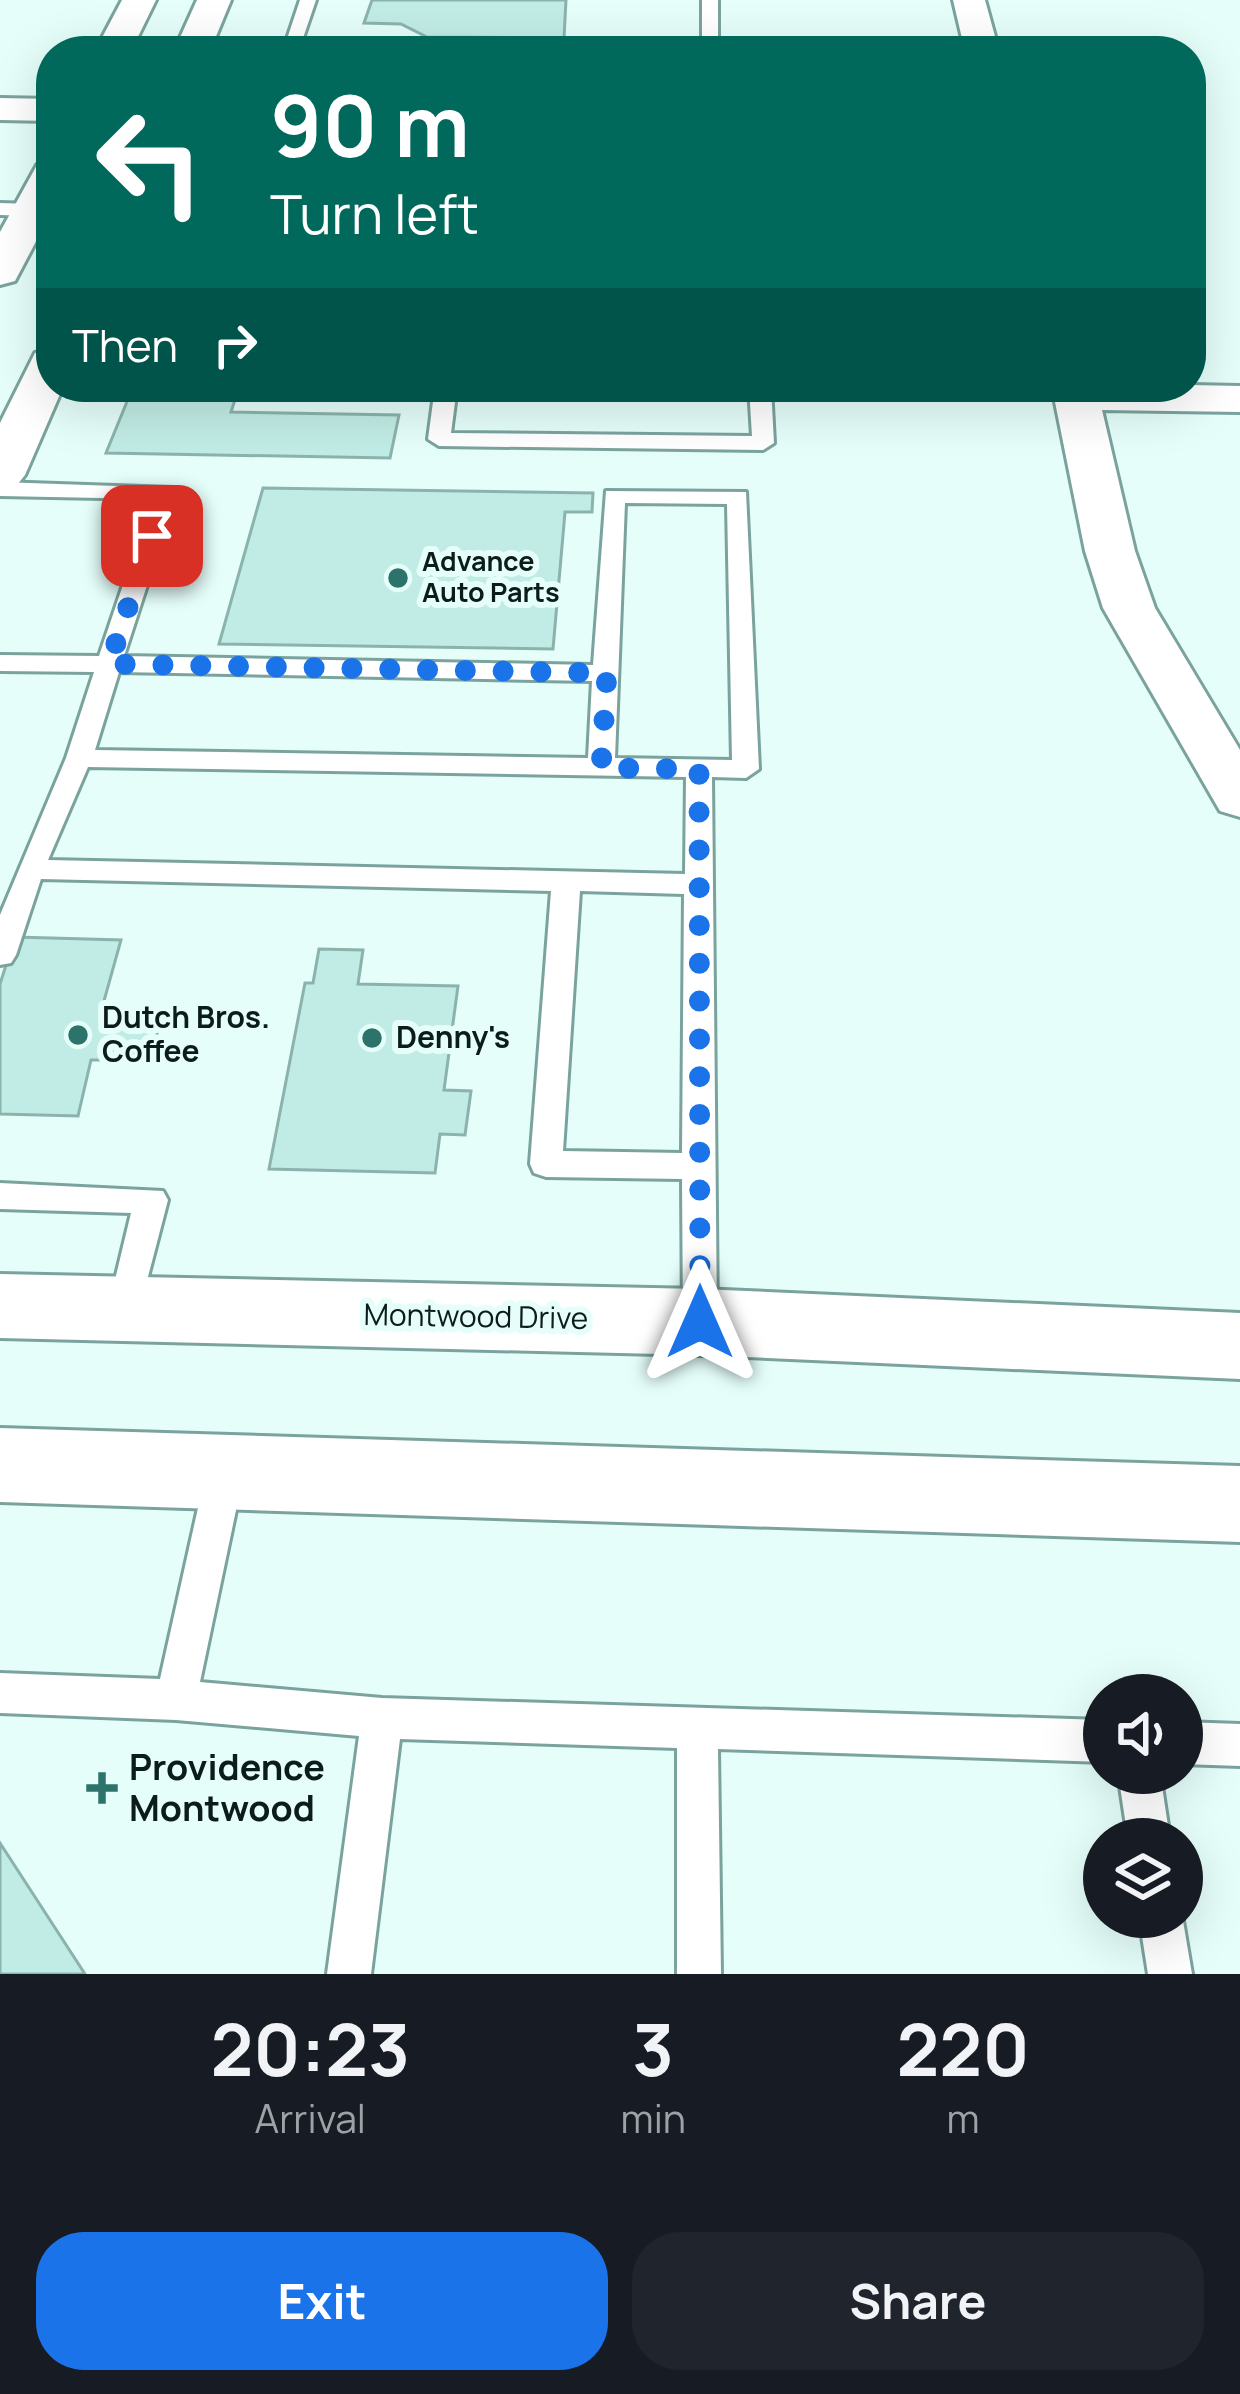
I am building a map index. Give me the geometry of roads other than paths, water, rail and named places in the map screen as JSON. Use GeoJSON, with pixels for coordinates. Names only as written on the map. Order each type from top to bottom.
{"type":"FeatureCollection","features":[{"type":"Feature","properties":{"kind":"main road"},"geometry":{"type":"LineString","coordinates":[[121,36],[139,0]]}},
{"type":"Feature","properties":{"kind":"main road"},"geometry":{"type":"LineString","coordinates":[[198,36],[214,0]]}},
{"type":"Feature","properties":{"kind":"main road"},"geometry":{"type":"LineString","coordinates":[[0,110],[36,110]]}},
{"type":"Feature","properties":{"kind":"main road"},"geometry":{"type":"LineString","coordinates":[[0,272],[16,210]]}},
{"type":"Feature","properties":{"kind":"main road"},"geometry":{"type":"LineString","coordinates":[[0,476],[36,396]]}},
{"type":"Feature","properties":{"kind":"main road","name":"Montwood Drive"},"geometry":{"type":"LineString","coordinates":[[0,1306],[700,1322],[1240,1346]]}},
{"type":"Feature","properties":{"kind":"main road"},"geometry":{"type":"LineString","coordinates":[[0,1465],[1240,1504]]}},
{"type":"Feature","properties":{"kind":"street"},"geometry":{"type":"LineString","coordinates":[[969,0],[978,36]]}},
{"type":"Feature","properties":{"kind":"street"},"geometry":{"type":"LineString","coordinates":[[1206,398],[1240,399]]}},
{"type":"Feature","properties":{"kind":"street"},"geometry":{"type":"LineString","coordinates":[[1078,402],[1110,551],[1129,608],[1240,798]]}},
{"type":"Feature","properties":{"kind":"lane"},"geometry":{"type":"LineString","coordinates":[[296,36],[308,0]]}},
{"type":"Feature","properties":{"kind":"lane"},"geometry":{"type":"LineString","coordinates":[[710,0],[710,36]]}},
{"type":"Feature","properties":{"kind":"lane"},"geometry":{"type":"LineString","coordinates":[[444,402],[439,439],[763,443],[761,402]]}},
{"type":"Feature","properties":{"kind":"lane"},"geometry":{"type":"LineString","coordinates":[[0,489],[166,493],[79,758],[30,869],[1,955]]}},
{"type":"Feature","properties":{"kind":"lane"},"geometry":{"type":"LineString","coordinates":[[79,758],[601,768],[746,770],[738,497],[614,496],[601,768]]}},
{"type":"Feature","properties":{"kind":"lane"},"geometry":{"type":"LineString","coordinates":[[0,663],[607,673]]}},
{"type":"Feature","properties":{"kind":"lane"},"geometry":{"type":"LineString","coordinates":[[699,769],[700,1322]]}},
{"type":"Feature","properties":{"kind":"lane"},"geometry":{"type":"LineString","coordinates":[[0,882],[30,869],[699,884]]}},
{"type":"Feature","properties":{"kind":"lane"},"geometry":{"type":"LineString","coordinates":[[566,881],[546,1164],[698,1166]]}},
{"type":"Feature","properties":{"kind":"lane"},"geometry":{"type":"LineString","coordinates":[[0,1196],[151,1200],[125,1309]]}},
{"type":"Feature","properties":{"kind":"lane"},"geometry":{"type":"LineString","coordinates":[[176,1700],[225,1472]]}},
{"type":"Feature","properties":{"kind":"lane"},"geometry":{"type":"LineString","coordinates":[[0,1693],[176,1700],[382,1718],[1083,1740]]}},
{"type":"Feature","properties":{"kind":"lane"},"geometry":{"type":"LineString","coordinates":[[350,1974],[382,1718]]}},
{"type":"Feature","properties":{"kind":"lane"},"geometry":{"type":"LineString","coordinates":[[697,1728],[699,1974]]}},
{"type":"Feature","properties":{"kind":"lane"},"geometry":{"type":"LineString","coordinates":[[1203,1744],[1240,1745]]}},
{"type":"Feature","properties":{"kind":"lane"},"geometry":{"type":"LineString","coordinates":[[1164,1938],[1170,1974]]}},
{"type":"Feature","properties":{"kind":"place","name":"Advance Auto Parts"},"geometry":{"type":"Point","coordinates":[398,578]}},
{"type":"Feature","properties":{"kind":"place","name":"Dutch Bros. Coffee"},"geometry":{"type":"Point","coordinates":[78,1035]}},
{"type":"Feature","properties":{"kind":"place","name":"Denny's"},"geometry":{"type":"Point","coordinates":[372,1038]}},
{"type":"Feature","properties":{"kind":"place","name":"Providence Montwood"},"geometry":{"type":"Point","coordinates":[102,1788]}}]}
